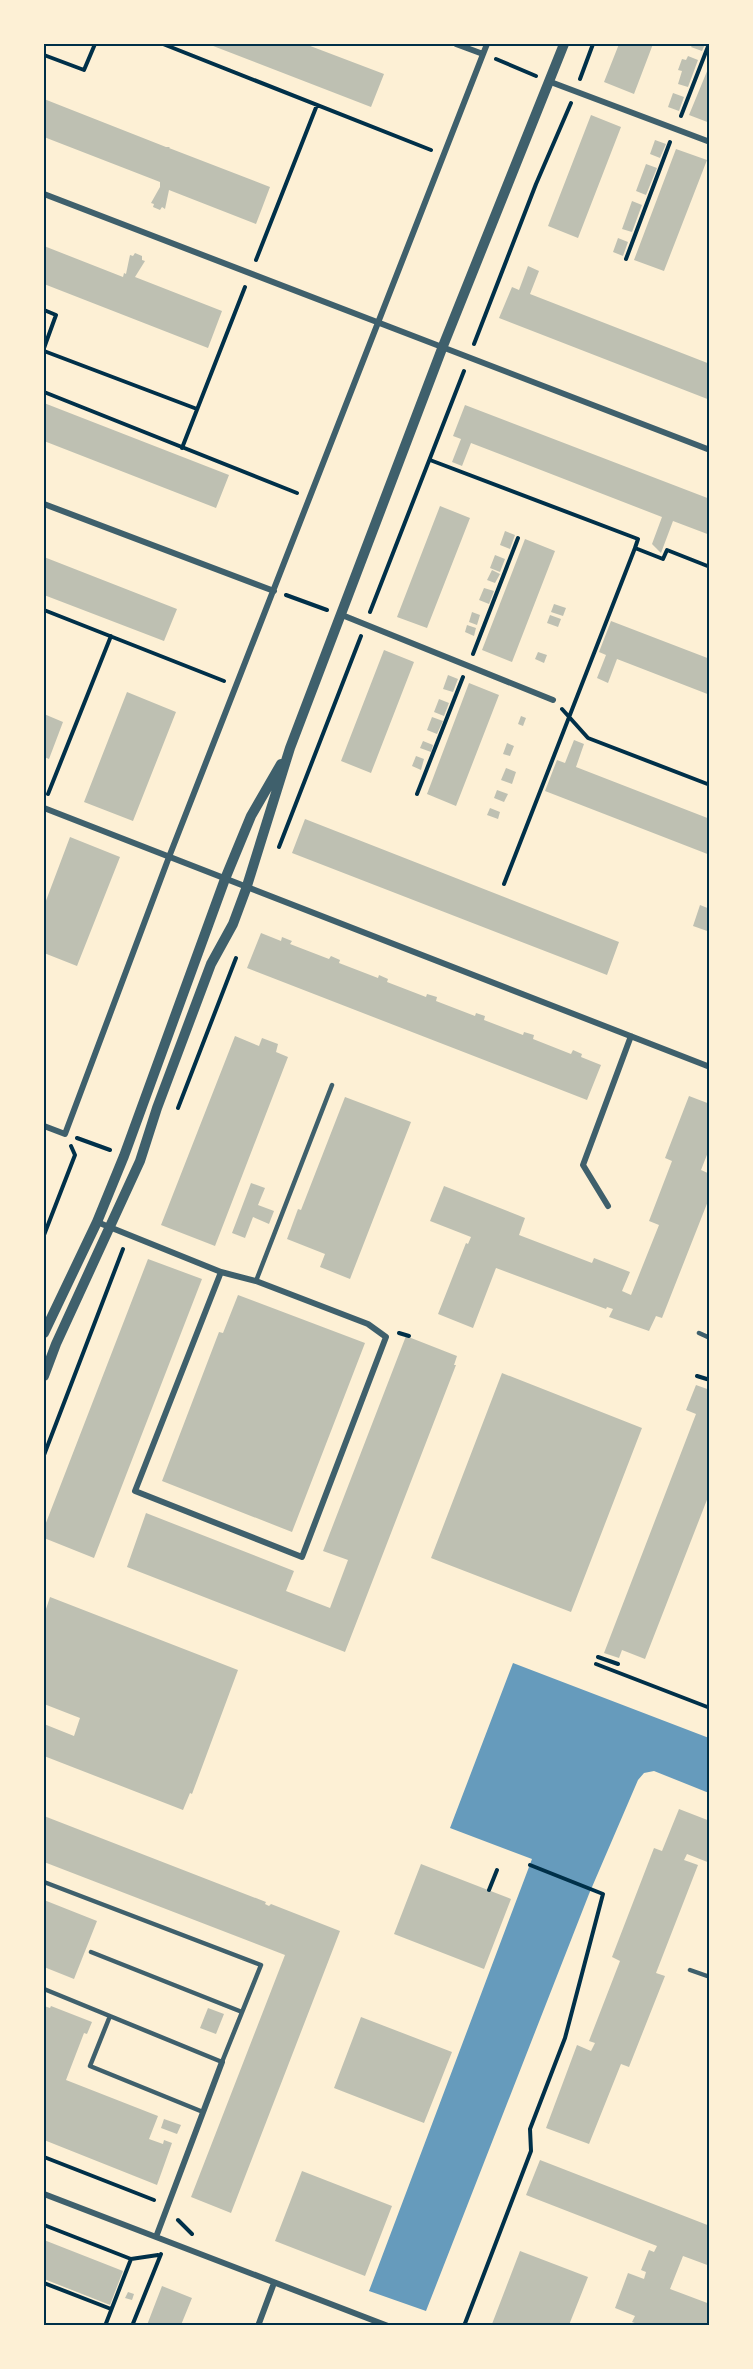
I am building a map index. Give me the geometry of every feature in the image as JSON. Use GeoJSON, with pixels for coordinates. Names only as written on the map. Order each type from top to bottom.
{"type":"FeatureCollection","features":[{"type":"Feature","properties":{"kind":"street"},"geometry":{"type":"LineString","coordinates":[[456,44],[483,54]]}},
{"type":"Feature","properties":{"kind":"street"},"geometry":{"type":"LineString","coordinates":[[44,1126],[65,1134],[169,857],[487,44]]}},
{"type":"Feature","properties":{"kind":"street"},"geometry":{"type":"LineString","coordinates":[[548,81],[559,44]]}},
{"type":"Feature","properties":{"kind":"street"},"geometry":{"type":"LineString","coordinates":[[44,1376],[56,1344],[140,1161],[157,1108],[211,964],[233,924],[260,850],[290,748],[443,346],[564,44]]}},
{"type":"Feature","properties":{"kind":"street"},"geometry":{"type":"LineString","coordinates":[[548,81],[710,142]]}},
{"type":"Feature","properties":{"kind":"street"},"geometry":{"type":"LineString","coordinates":[[44,194],[710,450]]}},
{"type":"Feature","properties":{"kind":"street"},"geometry":{"type":"LineString","coordinates":[[44,504],[274,591]]}},
{"type":"Feature","properties":{"kind":"street"},"geometry":{"type":"LineString","coordinates":[[342,615],[554,700]]}},
{"type":"Feature","properties":{"kind":"street"},"geometry":{"type":"LineString","coordinates":[[44,1334],[98,1222],[225,879],[251,816],[290,748]]}},
{"type":"Feature","properties":{"kind":"street"},"geometry":{"type":"LineString","coordinates":[[44,807],[246,888],[710,1067]]}},
{"type":"Feature","properties":{"kind":"street"},"geometry":{"type":"LineString","coordinates":[[608,1206],[583,1165],[631,1036]]}},
{"type":"Feature","properties":{"kind":"street"},"geometry":{"type":"LineString","coordinates":[[98,1222],[221,1272],[256,1281],[368,1324],[386,1336],[302,1557],[135,1491],[221,1272]]}},
{"type":"Feature","properties":{"kind":"street"},"geometry":{"type":"LineString","coordinates":[[156,2237],[222,2062]]}},
{"type":"Feature","properties":{"kind":"street"},"geometry":{"type":"LineString","coordinates":[[44,2194],[388,2325]]}},
{"type":"Feature","properties":{"kind":"street"},"geometry":{"type":"LineString","coordinates":[[258,2325],[274,2283]]}},
{"type":"Feature","properties":{"kind":"lane"},"geometry":{"type":"LineString","coordinates":[[256,1281],[332,1085]]}},
{"type":"Feature","properties":{"kind":"lane"},"geometry":{"type":"LineString","coordinates":[[699,1334],[710,1338]]}},
{"type":"Feature","properties":{"kind":"lane"},"geometry":{"type":"LineString","coordinates":[[44,1882],[261,1965],[222,2062],[44,1989]]}},
{"type":"Feature","properties":{"kind":"lane"},"geometry":{"type":"LineString","coordinates":[[91,1952],[242,2012]]}},
{"type":"Feature","properties":{"kind":"lane"},"geometry":{"type":"LineString","coordinates":[[690,1970],[710,1977]]}},
{"type":"Feature","properties":{"kind":"lane"},"geometry":{"type":"LineString","coordinates":[[110,2016],[90,2066],[203,2112]]}},
{"type":"Feature","properties":{"kind":"path"},"geometry":{"type":"LineString","coordinates":[[44,55],[84,70],[95,44]]}},
{"type":"Feature","properties":{"kind":"path"},"geometry":{"type":"LineString","coordinates":[[163,44],[443,155]]}},
{"type":"Feature","properties":{"kind":"path"},"geometry":{"type":"LineString","coordinates":[[278,851],[536,184],[576,92],[593,44]]}},
{"type":"Feature","properties":{"kind":"path"},"geometry":{"type":"LineString","coordinates":[[626,259],[709,44]]}},
{"type":"Feature","properties":{"kind":"path"},"geometry":{"type":"LineString","coordinates":[[483,54],[548,81]]}},
{"type":"Feature","properties":{"kind":"path"},"geometry":{"type":"LineString","coordinates":[[44,310],[56,315],[44,350],[197,409]]}},
{"type":"Feature","properties":{"kind":"path"},"geometry":{"type":"LineString","coordinates":[[44,392],[309,498]]}},
{"type":"Feature","properties":{"kind":"path"},"geometry":{"type":"LineString","coordinates":[[430,460],[638,539],[504,884]]}},
{"type":"Feature","properties":{"kind":"path"},"geometry":{"type":"LineString","coordinates":[[635,548],[663,559],[667,550],[710,567]]}},
{"type":"Feature","properties":{"kind":"path"},"geometry":{"type":"LineString","coordinates":[[274,591],[342,615]]}},
{"type":"Feature","properties":{"kind":"path"},"geometry":{"type":"LineString","coordinates":[[44,610],[237,686]]}},
{"type":"Feature","properties":{"kind":"path"},"geometry":{"type":"LineString","coordinates":[[44,807],[111,636]]}},
{"type":"Feature","properties":{"kind":"path"},"geometry":{"type":"LineString","coordinates":[[554,700],[588,738],[710,785]]}},
{"type":"Feature","properties":{"kind":"path"},"geometry":{"type":"LineString","coordinates":[[176,1113],[240,949]]}},
{"type":"Feature","properties":{"kind":"path"},"geometry":{"type":"LineString","coordinates":[[44,1235],[75,1155],[65,1134]]}},
{"type":"Feature","properties":{"kind":"path"},"geometry":{"type":"LineString","coordinates":[[44,1455],[129,1234]]}},
{"type":"Feature","properties":{"kind":"path"},"geometry":{"type":"LineString","coordinates":[[697,1376],[710,1380]]}},
{"type":"Feature","properties":{"kind":"path"},"geometry":{"type":"LineString","coordinates":[[598,1657],[618,1664]]}},
{"type":"Feature","properties":{"kind":"path"},"geometry":{"type":"LineString","coordinates":[[596,1664],[710,1708]]}},
{"type":"Feature","properties":{"kind":"path"},"geometry":{"type":"LineString","coordinates":[[464,2325],[531,2151],[530,2129],[565,2038],[603,1894],[530,1865]]}},
{"type":"Feature","properties":{"kind":"path"},"geometry":{"type":"LineString","coordinates":[[489,1890],[497,1870]]}},
{"type":"Feature","properties":{"kind":"path"},"geometry":{"type":"LineString","coordinates":[[44,2157],[152,2199],[167,2208],[215,2259]]}},
{"type":"Feature","properties":{"kind":"path"},"geometry":{"type":"LineString","coordinates":[[44,2225],[131,2259],[161,2254],[172,2255]]}},
{"type":"Feature","properties":{"kind":"path"},"geometry":{"type":"LineString","coordinates":[[132,2325],[161,2254]]}},
{"type":"Feature","properties":{"kind":"path"},"geometry":{"type":"LineString","coordinates":[[105,2325],[131,2259]]}},
{"type":"Feature","properties":{"kind":"path"},"geometry":{"type":"LineString","coordinates":[[44,2283],[111,2309]]}},
{"type":"Feature","properties":{"kind":"water"},"geometry":{"type":"Polygon","coordinates":[[[513,1663],[709,1738],[709,1793],[654,1771],[644,1773],[638,1780],[589,1894],[426,2311],[369,2291],[532,1859],[450,1828],[513,1663]]]}},
{"type":"Feature","properties":{"kind":"building"},"geometry":{"type":"Polygon","coordinates":[[[208,44],[305,44],[384,74],[371,107],[208,44]]]}},
{"type":"Feature","properties":{"kind":"building"},"geometry":{"type":"Polygon","coordinates":[[[619,44],[653,44],[634,94],[604,82],[619,44]]]}},
{"type":"Feature","properties":{"kind":"building"},"geometry":{"type":"Polygon","coordinates":[[[693,44],[705,44],[702,51],[691,47],[693,44]]]}},
{"type":"Feature","properties":{"kind":"building"},"geometry":{"type":"Polygon","coordinates":[[[688,56],[698,60],[688,87],[678,84],[682,71],[678,70],[682,59],[686,60],[688,56]]]}},
{"type":"Feature","properties":{"kind":"building"},"geometry":{"type":"Polygon","coordinates":[[[710,64],[710,123],[689,115],[710,64]]]}},
{"type":"Feature","properties":{"kind":"building"},"geometry":{"type":"Polygon","coordinates":[[[673,93],[684,97],[679,111],[668,107],[673,93]]]}},
{"type":"Feature","properties":{"kind":"building"},"geometry":{"type":"Polygon","coordinates":[[[44,99],[270,187],[256,224],[169,190],[165,209],[162,207],[160,210],[153,207],[154,204],[151,203],[160,187],[160,182],[44,137],[44,99]]]}},
{"type":"Feature","properties":{"kind":"building"},"geometry":{"type":"Polygon","coordinates":[[[591,115],[621,127],[578,238],[548,226],[591,115]]]}},
{"type":"Feature","properties":{"kind":"building"},"geometry":{"type":"Polygon","coordinates":[[[655,140],[666,144],[660,158],[650,154],[655,140]]]}},
{"type":"Feature","properties":{"kind":"building"},"geometry":{"type":"Polygon","coordinates":[[[676,149],[707,160],[664,271],[634,260],[676,149]]]}},
{"type":"Feature","properties":{"kind":"building"},"geometry":{"type":"Polygon","coordinates":[[[646,164],[657,168],[646,195],[636,191],[646,164]]]}},
{"type":"Feature","properties":{"kind":"building"},"geometry":{"type":"Polygon","coordinates":[[[632,201],[642,205],[632,232],[622,229],[632,201]]]}},
{"type":"Feature","properties":{"kind":"building"},"geometry":{"type":"Polygon","coordinates":[[[618,238],[628,242],[623,256],[613,252],[618,238]]]}},
{"type":"Feature","properties":{"kind":"building"},"geometry":{"type":"Polygon","coordinates":[[[44,246],[123,277],[124,273],[126,274],[130,255],[133,256],[135,253],[142,256],[142,260],[145,261],[135,277],[222,311],[208,348],[44,284],[44,246]]]}},
{"type":"Feature","properties":{"kind":"building"},"geometry":{"type":"Polygon","coordinates":[[[528,266],[539,271],[530,294],[710,364],[710,400],[499,318],[512,287],[519,290],[528,266]]]}},
{"type":"Feature","properties":{"kind":"building"},"geometry":{"type":"Polygon","coordinates":[[[44,403],[229,475],[216,508],[44,441],[44,403]]]}},
{"type":"Feature","properties":{"kind":"building"},"geometry":{"type":"Polygon","coordinates":[[[465,405],[710,499],[710,535],[673,521],[661,553],[652,544],[662,517],[471,443],[462,466],[452,462],[461,439],[453,436],[465,405]]]}},
{"type":"Feature","properties":{"kind":"building"},"geometry":{"type":"Polygon","coordinates":[[[440,506],[470,518],[427,628],[397,617],[440,506]]]}},
{"type":"Feature","properties":{"kind":"building"},"geometry":{"type":"Polygon","coordinates":[[[505,531],[515,535],[510,549],[500,545],[505,531]]]}},
{"type":"Feature","properties":{"kind":"building"},"geometry":{"type":"Polygon","coordinates":[[[525,539],[555,551],[512,662],[482,650],[525,539]]]}},
{"type":"Feature","properties":{"kind":"building"},"geometry":{"type":"Polygon","coordinates":[[[495,555],[505,559],[500,572],[490,568],[495,555]]]}},
{"type":"Feature","properties":{"kind":"building"},"geometry":{"type":"Polygon","coordinates":[[[44,557],[177,609],[164,641],[44,595],[44,557]]]}},
{"type":"Feature","properties":{"kind":"building"},"geometry":{"type":"Polygon","coordinates":[[[492,570],[500,574],[495,583],[487,580],[492,570]]]}},
{"type":"Feature","properties":{"kind":"building"},"geometry":{"type":"Polygon","coordinates":[[[484,588],[494,591],[489,604],[479,600],[484,588]]]}},
{"type":"Feature","properties":{"kind":"building"},"geometry":{"type":"Polygon","coordinates":[[[554,604],[566,608],[563,616],[551,612],[554,604]]]}},
{"type":"Feature","properties":{"kind":"building"},"geometry":{"type":"Polygon","coordinates":[[[472,612],[480,615],[477,625],[469,622],[472,612]]]}},
{"type":"Feature","properties":{"kind":"building"},"geometry":{"type":"Polygon","coordinates":[[[550,615],[561,619],[558,627],[547,623],[550,615]]]}},
{"type":"Feature","properties":{"kind":"building"},"geometry":{"type":"Polygon","coordinates":[[[611,621],[710,659],[710,695],[617,659],[608,683],[597,678],[606,655],[599,652],[611,621]]]}},
{"type":"Feature","properties":{"kind":"building"},"geometry":{"type":"Polygon","coordinates":[[[467,625],[476,628],[474,636],[465,632],[467,625]]]}},
{"type":"Feature","properties":{"kind":"building"},"geometry":{"type":"Polygon","coordinates":[[[384,650],[414,662],[371,773],[341,761],[384,650]]]}},
{"type":"Feature","properties":{"kind":"building"},"geometry":{"type":"Polygon","coordinates":[[[538,652],[547,655],[544,663],[535,659],[538,652]]]}},
{"type":"Feature","properties":{"kind":"building"},"geometry":{"type":"Polygon","coordinates":[[[448,675],[458,679],[453,692],[443,689],[448,675]]]}},
{"type":"Feature","properties":{"kind":"building"},"geometry":{"type":"Polygon","coordinates":[[[469,683],[499,695],[456,806],[427,794],[469,683]]]}},
{"type":"Feature","properties":{"kind":"building"},"geometry":{"type":"Polygon","coordinates":[[[127,692],[176,712],[133,821],[84,802],[127,692]]]}},
{"type":"Feature","properties":{"kind":"building"},"geometry":{"type":"Polygon","coordinates":[[[439,699],[449,703],[444,716],[434,712],[439,699]]]}},
{"type":"Feature","properties":{"kind":"building"},"geometry":{"type":"Polygon","coordinates":[[[44,714],[63,722],[49,759],[44,757],[44,714]]]}},
{"type":"Feature","properties":{"kind":"building"},"geometry":{"type":"Polygon","coordinates":[[[521,716],[526,718],[523,726],[518,724],[521,716]]]}},
{"type":"Feature","properties":{"kind":"building"},"geometry":{"type":"Polygon","coordinates":[[[432,717],[443,721],[437,734],[427,730],[432,717]]]}},
{"type":"Feature","properties":{"kind":"building"},"geometry":{"type":"Polygon","coordinates":[[[574,740],[584,744],[576,767],[710,819],[710,855],[545,791],[557,760],[565,763],[574,740]]]}},
{"type":"Feature","properties":{"kind":"building"},"geometry":{"type":"Polygon","coordinates":[[[423,741],[433,745],[431,752],[420,748],[423,741]]]}},
{"type":"Feature","properties":{"kind":"building"},"geometry":{"type":"Polygon","coordinates":[[[507,743],[514,746],[510,756],[503,754],[507,743]]]}},
{"type":"Feature","properties":{"kind":"building"},"geometry":{"type":"Polygon","coordinates":[[[416,756],[424,759],[421,770],[412,766],[416,756]]]}},
{"type":"Feature","properties":{"kind":"building"},"geometry":{"type":"Polygon","coordinates":[[[506,768],[516,772],[512,784],[501,780],[506,768]]]}},
{"type":"Feature","properties":{"kind":"building"},"geometry":{"type":"Polygon","coordinates":[[[497,790],[508,794],[504,802],[494,798],[497,790]]]}},
{"type":"Feature","properties":{"kind":"building"},"geometry":{"type":"Polygon","coordinates":[[[490,808],[500,812],[498,819],[487,815],[490,808]]]}},
{"type":"Feature","properties":{"kind":"building"},"geometry":{"type":"Polygon","coordinates":[[[305,819],[619,942],[607,975],[292,853],[305,819]]]}},
{"type":"Feature","properties":{"kind":"building"},"geometry":{"type":"Polygon","coordinates":[[[70,837],[120,857],[77,966],[44,953],[44,906],[70,837]]]}},
{"type":"Feature","properties":{"kind":"building"},"geometry":{"type":"Polygon","coordinates":[[[700,905],[710,909],[710,932],[693,926],[700,905]]]}},
{"type":"Feature","properties":{"kind":"building"},"geometry":{"type":"Polygon","coordinates":[[[261,933],[281,941],[282,937],[292,941],[290,944],[329,959],[331,956],[340,960],[339,963],[378,978],[379,975],[388,979],[387,982],[426,997],[427,994],[437,997],[436,1001],[475,1016],[476,1013],[485,1016],[484,1020],[523,1035],[524,1032],[534,1035],[533,1039],[571,1054],[573,1050],[582,1054],[581,1057],[601,1065],[587,1100],[247,968],[261,933]]]}},
{"type":"Feature","properties":{"kind":"building"},"geometry":{"type":"Polygon","coordinates":[[[235,1036],[259,1046],[262,1038],[278,1044],[276,1052],[288,1057],[215,1246],[161,1225],[235,1036]]]}},
{"type":"Feature","properties":{"kind":"building"},"geometry":{"type":"Polygon","coordinates":[[[689,1096],[710,1104],[710,1147],[701,1170],[710,1174],[710,1196],[662,1318],[656,1316],[649,1331],[609,1317],[613,1309],[607,1307],[606,1309],[496,1268],[473,1328],[438,1314],[466,1243],[468,1244],[471,1237],[430,1221],[444,1186],[525,1218],[519,1235],[592,1263],[594,1258],[630,1272],[622,1291],[631,1295],[659,1225],[649,1221],[672,1161],[665,1158],[689,1096]]]}},
{"type":"Feature","properties":{"kind":"building"},"geometry":{"type":"Polygon","coordinates":[[[345,1097],[411,1122],[350,1279],[320,1267],[325,1254],[287,1239],[298,1209],[301,1210],[345,1097]]]}},
{"type":"Feature","properties":{"kind":"building"},"geometry":{"type":"Polygon","coordinates":[[[251,1183],[265,1188],[258,1205],[274,1211],[269,1224],[253,1217],[245,1238],[232,1233],[251,1183]]]}},
{"type":"Feature","properties":{"kind":"building"},"geometry":{"type":"Polygon","coordinates":[[[148,1259],[202,1279],[94,1558],[44,1538],[44,1528],[148,1259]]]}},
{"type":"Feature","properties":{"kind":"building"},"geometry":{"type":"Polygon","coordinates":[[[238,1295],[365,1343],[292,1532],[162,1481],[219,1332],[223,1333],[238,1295]]]}},
{"type":"Feature","properties":{"kind":"building"},"geometry":{"type":"Polygon","coordinates":[[[406,1336],[457,1356],[454,1365],[456,1365],[345,1652],[127,1567],[146,1513],[294,1571],[286,1591],[330,1608],[348,1560],[323,1551],[406,1336]]]}},
{"type":"Feature","properties":{"kind":"building"},"geometry":{"type":"Polygon","coordinates":[[[502,1373],[642,1428],[571,1612],[431,1558],[502,1373]]]}},
{"type":"Feature","properties":{"kind":"building"},"geometry":{"type":"Polygon","coordinates":[[[696,1385],[710,1390],[710,1492],[645,1659],[622,1650],[619,1658],[604,1653],[696,1414],[686,1410],[696,1385]]]}},
{"type":"Feature","properties":{"kind":"building"},"geometry":{"type":"Polygon","coordinates":[[[50,1597],[238,1670],[192,1794],[190,1793],[183,1810],[44,1756],[44,1724],[74,1736],[80,1718],[44,1704],[44,1615],[50,1597]]]}},
{"type":"Feature","properties":{"kind":"building"},"geometry":{"type":"Polygon","coordinates":[[[679,1809],[710,1821],[710,1863],[687,1854],[684,1860],[698,1865],[656,1973],[665,1976],[629,2067],[621,2064],[589,2144],[546,2128],[577,2045],[591,2051],[595,2043],[589,2041],[620,1961],[612,1957],[654,1848],[662,1851],[679,1809]]]}},
{"type":"Feature","properties":{"kind":"building"},"geometry":{"type":"Polygon","coordinates":[[[44,1816],[266,1902],[265,1904],[269,1906],[271,1904],[340,1931],[231,2213],[191,2197],[285,1955],[44,1862],[44,1816]]]}},
{"type":"Feature","properties":{"kind":"building"},"geometry":{"type":"Polygon","coordinates":[[[421,1864],[511,1899],[484,1969],[394,1934],[421,1864]]]}},
{"type":"Feature","properties":{"kind":"building"},"geometry":{"type":"Polygon","coordinates":[[[44,1900],[97,1921],[74,1979],[44,1967],[44,1900]]]}},
{"type":"Feature","properties":{"kind":"building"},"geometry":{"type":"Polygon","coordinates":[[[44,2006],[50,2008],[51,2006],[92,2022],[87,2034],[84,2033],[66,2080],[158,2116],[149,2139],[163,2144],[164,2140],[172,2143],[157,2185],[44,2140],[44,2006]]]}},
{"type":"Feature","properties":{"kind":"building"},"geometry":{"type":"Polygon","coordinates":[[[208,2008],[224,2014],[216,2034],[200,2028],[208,2008]]]}},
{"type":"Feature","properties":{"kind":"building"},"geometry":{"type":"Polygon","coordinates":[[[361,2017],[452,2052],[424,2123],[334,2088],[361,2017]]]}},
{"type":"Feature","properties":{"kind":"building"},"geometry":{"type":"Polygon","coordinates":[[[164,2119],[181,2125],[177,2134],[161,2128],[164,2119]]]}},
{"type":"Feature","properties":{"kind":"building"},"geometry":{"type":"Polygon","coordinates":[[[540,2160],[710,2226],[710,2266],[683,2256],[670,2289],[710,2304],[710,2325],[652,2323],[640,2325],[632,2322],[635,2316],[615,2308],[628,2273],[644,2279],[646,2272],[641,2270],[649,2250],[654,2252],[657,2246],[526,2195],[540,2160]]]}},
{"type":"Feature","properties":{"kind":"building"},"geometry":{"type":"Polygon","coordinates":[[[302,2171],[392,2206],[365,2276],[275,2241],[302,2171]]]}},
{"type":"Feature","properties":{"kind":"building"},"geometry":{"type":"Polygon","coordinates":[[[44,2240],[123,2271],[110,2305],[44,2279],[44,2240]]]}},
{"type":"Feature","properties":{"kind":"building"},"geometry":{"type":"Polygon","coordinates":[[[520,2251],[588,2277],[569,2325],[492,2324],[520,2251]]]}},
{"type":"Feature","properties":{"kind":"building"},"geometry":{"type":"Polygon","coordinates":[[[162,2286],[192,2298],[181,2325],[147,2325],[162,2286]]]}},
{"type":"Feature","properties":{"kind":"building"},"geometry":{"type":"Polygon","coordinates":[[[128,2292],[134,2294],[132,2300],[125,2298],[128,2292]]]}}]}
